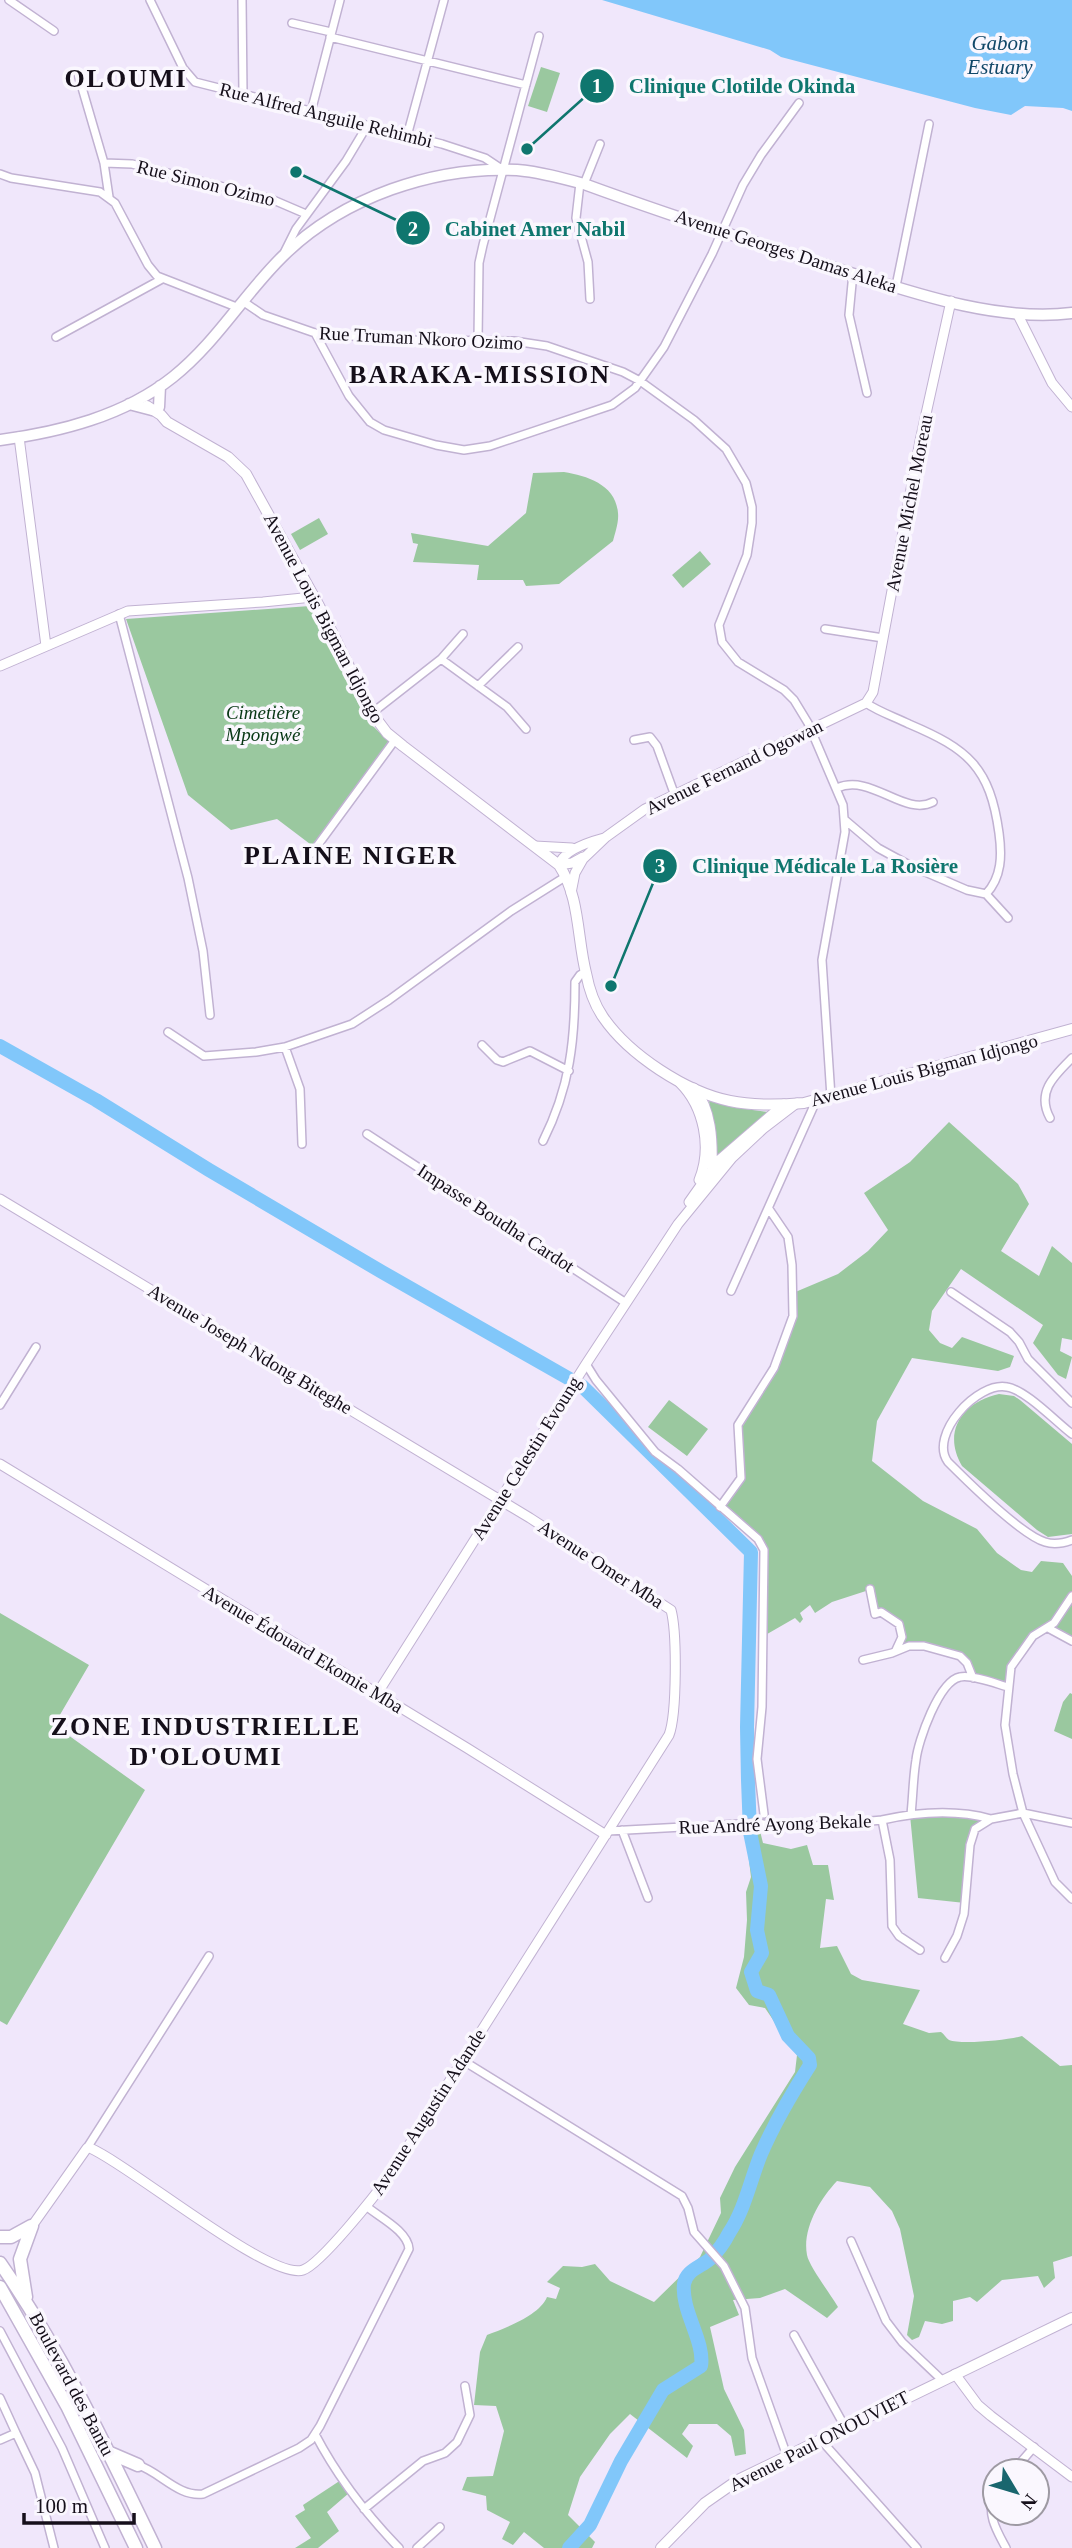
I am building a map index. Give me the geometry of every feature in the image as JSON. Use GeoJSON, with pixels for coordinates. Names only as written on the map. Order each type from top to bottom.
{"type":"FeatureCollection","features":[{"type":"Feature","properties":{"kind":"highway"},"geometry":{"type":"LineString","coordinates":[[0,2237],[12,2237],[32,2226]]}},
{"type":"Feature","properties":{"kind":"highway"},"geometry":{"type":"LineString","coordinates":[[27,2302],[20,2259],[32,2226]]}},
{"type":"Feature","properties":{"kind":"highway","name":"Boulevard des Bantu"},"geometry":{"type":"LineString","coordinates":[[0,2263],[27,2302],[110,2453],[155,2548]]}},
{"type":"Feature","properties":{"kind":"highway","name":"Boulevard des Bantu"},"geometry":{"type":"LineString","coordinates":[[0,2287],[67,2406],[136,2548]]}},
{"type":"Feature","properties":{"kind":"highway"},"geometry":{"type":"LineString","coordinates":[[0,2313],[19,2318]]}},
{"type":"Feature","properties":{"kind":"highway"},"geometry":{"type":"LineString","coordinates":[[110,2453],[138,2465]]}},
{"type":"Feature","properties":{"kind":"highway"},"geometry":{"type":"LineString","coordinates":[[122,2480],[127,2470],[138,2465]]}},
{"type":"Feature","properties":{"kind":"main road","name":"Avenue Georges Damas Aleka"},"geometry":{"type":"LineString","coordinates":[[0,440],[75,425],[138,399],[160,386],[187,365],[283,255],[326,223],[376,195],[429,179],[504,170],[536,173],[582,183],[722,232],[896,286],[951,300],[1018,315],[1072,313]]}},
{"type":"Feature","properties":{"kind":"main road"},"geometry":{"type":"LineString","coordinates":[[156,408],[160,386]]}},
{"type":"Feature","properties":{"kind":"main road"},"geometry":{"type":"LineString","coordinates":[[138,399],[156,408]]}},
{"type":"Feature","properties":{"kind":"main road"},"geometry":{"type":"LineString","coordinates":[[138,399],[156,408]]}},
{"type":"Feature","properties":{"kind":"main road","name":"Avenue Louis Bigman Idjongo"},"geometry":{"type":"LineString","coordinates":[[156,408],[164,412],[167,422],[218,450],[246,474],[312,594],[372,713],[396,740],[559,865],[571,893],[586,972],[596,1006],[613,1030],[658,1068],[694,1088],[731,1101],[768,1105],[797,1104],[831,1097],[1072,1029]]}},
{"type":"Feature","properties":{"kind":"main road","name":"Avenue Paul ONOUVIET"},"geometry":{"type":"LineString","coordinates":[[661,2548],[688,2518],[722,2490],[820,2439],[1072,2318]]}},
{"type":"Feature","properties":{"kind":"street"},"geometry":{"type":"LineString","coordinates":[[9,0],[54,31]]}},
{"type":"Feature","properties":{"kind":"street","name":"Rue Alfred Anguile Rehimbi"},"geometry":{"type":"LineString","coordinates":[[150,0],[188,77],[195,82],[485,158],[504,170]]}},
{"type":"Feature","properties":{"kind":"street"},"geometry":{"type":"LineString","coordinates":[[242,0],[243,93]]}},
{"type":"Feature","properties":{"kind":"street"},"geometry":{"type":"LineString","coordinates":[[311,112],[340,0]]}},
{"type":"Feature","properties":{"kind":"street"},"geometry":{"type":"LineString","coordinates":[[407,136],[444,0]]}},
{"type":"Feature","properties":{"kind":"street"},"geometry":{"type":"LineString","coordinates":[[292,23],[526,85]]}},
{"type":"Feature","properties":{"kind":"street"},"geometry":{"type":"LineString","coordinates":[[478,340],[480,263],[491,212],[540,36]]}},
{"type":"Feature","properties":{"kind":"street"},"geometry":{"type":"LineString","coordinates":[[78,74],[104,163],[108,197]]}},
{"type":"Feature","properties":{"kind":"street"},"geometry":{"type":"LineString","coordinates":[[315,334],[349,396],[370,422],[392,433],[464,450],[490,446],[594,412],[625,396],[640,381],[664,347],[753,167],[799,103]]}},
{"type":"Feature","properties":{"kind":"street"},"geometry":{"type":"LineString","coordinates":[[896,286],[929,124]]}},
{"type":"Feature","properties":{"kind":"street"},"geometry":{"type":"LineString","coordinates":[[283,255],[306,214],[346,161],[367,127]]}},
{"type":"Feature","properties":{"kind":"street"},"geometry":{"type":"LineString","coordinates":[[590,299],[588,262],[576,218],[582,183],[600,144]]}},
{"type":"Feature","properties":{"kind":"street","name":"Rue Simon Ozimo"},"geometry":{"type":"LineString","coordinates":[[104,163],[132,164],[271,199],[306,214]]}},
{"type":"Feature","properties":{"kind":"street"},"geometry":{"type":"LineString","coordinates":[[0,174],[100,192],[108,197],[120,211],[152,272],[162,279],[56,337]]}},
{"type":"Feature","properties":{"kind":"street"},"geometry":{"type":"LineString","coordinates":[[853,273],[849,315],[867,393]]}},
{"type":"Feature","properties":{"kind":"street","name":"Rue Truman Nkoro Ozimo"},"geometry":{"type":"LineString","coordinates":[[162,279],[241,305],[315,334],[400,340],[514,341],[547,346],[612,368],[640,381],[673,403],[713,437],[733,459],[746,483],[752,507],[751,539],[747,555],[723,613],[720,634],[728,652],[738,662],[775,684],[794,700],[811,730]]}},
{"type":"Feature","properties":{"kind":"street","name":"Avenue Michel Moreau"},"geometry":{"type":"LineString","coordinates":[[866,703],[873,691],[920,441],[951,300]]}},
{"type":"Feature","properties":{"kind":"street"},"geometry":{"type":"LineString","coordinates":[[1018,315],[1052,383],[1072,407]]}},
{"type":"Feature","properties":{"kind":"street"},"geometry":{"type":"LineString","coordinates":[[19,438],[46,646]]}},
{"type":"Feature","properties":{"kind":"street"},"geometry":{"type":"LineString","coordinates":[[0,666],[119,614],[303,598],[312,594]]}},
{"type":"Feature","properties":{"kind":"street"},"geometry":{"type":"LineString","coordinates":[[119,614],[188,878],[203,951],[210,1015]]}},
{"type":"Feature","properties":{"kind":"street"},"geometry":{"type":"LineString","coordinates":[[825,629],[883,638]]}},
{"type":"Feature","properties":{"kind":"street"},"geometry":{"type":"LineString","coordinates":[[372,713],[441,659],[463,634]]}},
{"type":"Feature","properties":{"kind":"street"},"geometry":{"type":"LineString","coordinates":[[478,686],[518,647]]}},
{"type":"Feature","properties":{"kind":"street"},"geometry":{"type":"LineString","coordinates":[[441,659],[507,707],[526,729]]}},
{"type":"Feature","properties":{"kind":"street"},"geometry":{"type":"LineString","coordinates":[[866,703],[945,740],[971,759],[978,768],[993,800],[1001,856],[999,872],[986,894]]}},
{"type":"Feature","properties":{"kind":"street","name":"Avenue Fernand Ogowan"},"geometry":{"type":"LineString","coordinates":[[559,865],[572,863],[586,850],[645,809],[674,793],[866,703]]}},
{"type":"Feature","properties":{"kind":"street"},"geometry":{"type":"LineString","coordinates":[[811,730],[837,788],[845,820],[822,960],[831,1097]]}},
{"type":"Feature","properties":{"kind":"street"},"geometry":{"type":"LineString","coordinates":[[634,740],[650,737],[657,746],[674,793]]}},
{"type":"Feature","properties":{"kind":"street"},"geometry":{"type":"LineString","coordinates":[[312,853],[396,740]]}},
{"type":"Feature","properties":{"kind":"street"},"geometry":{"type":"LineString","coordinates":[[837,788],[856,783],[917,806],[933,802]]}},
{"type":"Feature","properties":{"kind":"street"},"geometry":{"type":"LineString","coordinates":[[845,820],[878,848],[911,866],[967,890],[986,894],[1008,918]]}},
{"type":"Feature","properties":{"kind":"street"},"geometry":{"type":"LineString","coordinates":[[535,846],[586,850],[575,873],[571,893]]}},
{"type":"Feature","properties":{"kind":"street"},"geometry":{"type":"LineString","coordinates":[[168,1032],[204,1056],[285,1047],[352,1024],[390,1000],[511,911],[565,877]]}},
{"type":"Feature","properties":{"kind":"street"},"geometry":{"type":"LineString","coordinates":[[543,1141],[558,1109],[569,1071],[573,1047],[575,982],[586,972]]}},
{"type":"Feature","properties":{"kind":"street"},"geometry":{"type":"LineString","coordinates":[[482,1045],[497,1060],[503,1062],[530,1051],[569,1071]]}},
{"type":"Feature","properties":{"kind":"street"},"geometry":{"type":"LineString","coordinates":[[285,1047],[300,1089],[302,1144]]}},
{"type":"Feature","properties":{"kind":"street"},"geometry":{"type":"LineString","coordinates":[[1050,1118],[1043,1103],[1045,1092],[1072,1058]]}},
{"type":"Feature","properties":{"kind":"street"},"geometry":{"type":"LineString","coordinates":[[679,1081],[698,1108],[704,1134],[705,1161],[693,1196]]}},
{"type":"Feature","properties":{"kind":"street"},"geometry":{"type":"LineString","coordinates":[[694,1088],[702,1099],[710,1128],[712,1168],[708,1186]]}},
{"type":"Feature","properties":{"kind":"street"},"geometry":{"type":"LineString","coordinates":[[731,1291],[816,1101]]}},
{"type":"Feature","properties":{"kind":"street"},"geometry":{"type":"LineString","coordinates":[[678,1224],[680,1216],[712,1168],[784,1104]]}},
{"type":"Feature","properties":{"kind":"street"},"geometry":{"type":"LineString","coordinates":[[678,1224],[708,1186],[755,1136],[797,1104]]}},
{"type":"Feature","properties":{"kind":"street","name":"Impasse Boudha Cardot"},"geometry":{"type":"LineString","coordinates":[[367,1134],[626,1303]]}},
{"type":"Feature","properties":{"kind":"street","name":"Avenue Joseph Ndong Biteghe"},"geometry":{"type":"LineString","coordinates":[[0,1199],[500,1500]]}},
{"type":"Feature","properties":{"kind":"street"},"geometry":{"type":"LineString","coordinates":[[720,1507],[741,1478],[737,1425],[774,1368],[793,1316],[792,1265],[788,1237],[769,1209]]}},
{"type":"Feature","properties":{"kind":"street","name":"Avenue Celestin Evoung"},"geometry":{"type":"LineString","coordinates":[[377,1694],[583,1368],[678,1224]]}},
{"type":"Feature","properties":{"kind":"street"},"geometry":{"type":"LineString","coordinates":[[951,1292],[1010,1332],[1020,1342],[1028,1359],[1072,1403]]}},
{"type":"Feature","properties":{"kind":"street"},"geometry":{"type":"LineString","coordinates":[[0,1405],[36,1347]]}},
{"type":"Feature","properties":{"kind":"street"},"geometry":{"type":"LineString","coordinates":[[583,1368],[655,1452],[678,1468],[758,1539],[764,1550],[762,1707],[757,1759],[764,1814]]}},
{"type":"Feature","properties":{"kind":"street"},"geometry":{"type":"LineString","coordinates":[[1072,1434],[1014,1388],[999,1385],[983,1392],[962,1409],[944,1435],[943,1455],[1023,1529],[1045,1542],[1054,1544],[1072,1540]]}},
{"type":"Feature","properties":{"kind":"street","name":"Avenue Édouard Ekomie Mba"},"geometry":{"type":"LineString","coordinates":[[0,1464],[607,1833]]}},
{"type":"Feature","properties":{"kind":"street","name":"Avenue Omer Mba"},"geometry":{"type":"LineString","coordinates":[[500,1500],[671,1610],[674,1630],[673,1722],[658,1754],[607,1833]]}},
{"type":"Feature","properties":{"kind":"street"},"geometry":{"type":"LineString","coordinates":[[870,1590],[875,1614],[881,1612],[899,1624],[902,1637],[895,1651]]}},
{"type":"Feature","properties":{"kind":"street"},"geometry":{"type":"LineString","coordinates":[[1072,1596],[1054,1623],[1033,1636],[1011,1667],[1005,1734],[1023,1813],[1055,1882],[1072,1899]]}},
{"type":"Feature","properties":{"kind":"street"},"geometry":{"type":"LineString","coordinates":[[1048,1628],[1072,1640]]}},
{"type":"Feature","properties":{"kind":"street"},"geometry":{"type":"LineString","coordinates":[[863,1660],[909,1646],[924,1646],[960,1656],[967,1663],[973,1678]]}},
{"type":"Feature","properties":{"kind":"street"},"geometry":{"type":"LineString","coordinates":[[911,1814],[916,1758],[936,1703],[954,1679],[963,1676],[1008,1687]]}},
{"type":"Feature","properties":{"kind":"street"},"geometry":{"type":"LineString","coordinates":[[882,1820],[911,1814],[957,1812],[991,1819]]}},
{"type":"Feature","properties":{"kind":"street"},"geometry":{"type":"LineString","coordinates":[[945,1958],[957,1936],[964,1914],[970,1845],[975,1829],[991,1819],[1023,1813],[1072,1823]]}},
{"type":"Feature","properties":{"kind":"street","name":"Rue André Ayong Bekale"},"geometry":{"type":"LineString","coordinates":[[607,1833],[758,1823],[778,1827],[882,1820],[890,1860],[892,1926],[898,1936],[920,1950]]}},
{"type":"Feature","properties":{"kind":"street"},"geometry":{"type":"LineString","coordinates":[[622,1830],[648,1898]]}},
{"type":"Feature","properties":{"kind":"street","name":"Avenue Augustin Adande"},"geometry":{"type":"LineString","coordinates":[[87,2148],[94,2149],[258,2256],[288,2270],[303,2270],[314,2263],[390,2175],[607,1833]]}},
{"type":"Feature","properties":{"kind":"street"},"geometry":{"type":"LineString","coordinates":[[32,2226],[87,2148],[209,1956]]}},
{"type":"Feature","properties":{"kind":"street"},"geometry":{"type":"LineString","coordinates":[[462,2060],[682,2196],[688,2207],[694,2232],[724,2266],[745,2308],[752,2358],[787,2456]]}},
{"type":"Feature","properties":{"kind":"street"},"geometry":{"type":"LineString","coordinates":[[138,2465],[156,2473],[186,2493],[203,2494],[299,2448],[315,2434],[409,2249],[405,2237],[366,2206]]}},
{"type":"Feature","properties":{"kind":"street"},"geometry":{"type":"LineString","coordinates":[[851,2241],[886,2321],[902,2342],[942,2380]]}},
{"type":"Feature","properties":{"kind":"street"},"geometry":{"type":"LineString","coordinates":[[0,2331],[62,2448],[105,2548]]}},
{"type":"Feature","properties":{"kind":"street"},"geometry":{"type":"LineString","coordinates":[[794,2335],[845,2427]]}},
{"type":"Feature","properties":{"kind":"street"},"geometry":{"type":"LineString","coordinates":[[955,2374],[978,2405],[1072,2477]]}},
{"type":"Feature","properties":{"kind":"street"},"geometry":{"type":"LineString","coordinates":[[364,2509],[423,2461],[445,2453],[457,2442],[470,2416],[465,2386]]}},
{"type":"Feature","properties":{"kind":"street"},"geometry":{"type":"LineString","coordinates":[[0,2398],[35,2473],[54,2548]]}},
{"type":"Feature","properties":{"kind":"street"},"geometry":{"type":"LineString","coordinates":[[0,2440],[16,2433]]}},
{"type":"Feature","properties":{"kind":"street"},"geometry":{"type":"LineString","coordinates":[[315,2434],[333,2468],[364,2509],[399,2548]]}},
{"type":"Feature","properties":{"kind":"street"},"geometry":{"type":"LineString","coordinates":[[820,2439],[916,2548]]}},
{"type":"Feature","properties":{"kind":"street"},"geometry":{"type":"LineString","coordinates":[[1025,2457],[1034,2447]]}},
{"type":"Feature","properties":{"kind":"street"},"geometry":{"type":"LineString","coordinates":[[417,2548],[440,2527]]}},
{"type":"Feature","properties":{"kind":"street"},"geometry":{"type":"LineString","coordinates":[[997,2527],[1006,2548]]}},
{"type":"Feature","properties":{"kind":"green space"},"geometry":{"type":"Polygon","coordinates":[[[541,67],[560,73],[547,112],[528,106],[541,67]]]}},
{"type":"Feature","properties":{"kind":"green space"},"geometry":{"type":"Polygon","coordinates":[[[564,472],[591,479],[606,489],[616,503],[618,516],[613,541],[559,584],[526,586],[523,580],[477,580],[479,565],[413,562],[418,544],[413,543],[411,533],[488,546],[526,513],[533,473],[564,472]]]}},
{"type":"Feature","properties":{"kind":"green space"},"geometry":{"type":"Polygon","coordinates":[[[319,518],[328,534],[300,550],[291,534],[319,518]]]}},
{"type":"Feature","properties":{"kind":"green space"},"geometry":{"type":"Polygon","coordinates":[[[700,551],[711,564],[683,588],[672,575],[700,551]]]}},
{"type":"Feature","properties":{"kind":"green space","name":"Cimetière Mpongwé"},"geometry":{"type":"Polygon","coordinates":[[[310,606],[359,705],[371,724],[391,744],[314,847],[277,819],[231,830],[188,795],[126,619],[310,606]]]}},
{"type":"Feature","properties":{"kind":"green space"},"geometry":{"type":"Polygon","coordinates":[[[709,1101],[731,1107],[768,1112],[716,1159],[709,1101]]]}},
{"type":"Feature","properties":{"kind":"green space"},"geometry":{"type":"Polygon","coordinates":[[[949,1122],[1018,1184],[1029,1204],[1001,1251],[1039,1276],[1052,1246],[1072,1263],[1072,1340],[1062,1338],[1060,1351],[1072,1357],[1066,1379],[1058,1375],[1033,1343],[1043,1325],[961,1269],[932,1311],[929,1330],[940,1343],[952,1348],[962,1337],[1014,1356],[1010,1367],[998,1371],[912,1358],[877,1421],[872,1461],[923,1501],[977,1529],[997,1553],[1021,1570],[1032,1572],[1041,1561],[1063,1563],[1072,1576],[1072,1641],[1048,1628],[1040,1633],[1020,1653],[1012,1669],[1008,1687],[973,1678],[960,1656],[924,1646],[895,1651],[902,1637],[893,1619],[875,1614],[869,1590],[832,1602],[815,1613],[810,1605],[800,1613],[803,1619],[800,1623],[795,1618],[762,1637],[764,1550],[720,1507],[741,1478],[738,1425],[774,1368],[793,1316],[793,1293],[838,1274],[868,1251],[888,1230],[864,1193],[910,1162],[949,1122]]]}},
{"type":"Feature","properties":{"kind":"green space"},"geometry":{"type":"Polygon","coordinates":[[[999,1394],[1014,1396],[1020,1400],[1072,1444],[1072,1534],[1048,1537],[962,1466],[954,1442],[959,1420],[975,1404],[999,1394]]]}},
{"type":"Feature","properties":{"kind":"green space"},"geometry":{"type":"Polygon","coordinates":[[[669,1400],[708,1429],[687,1456],[648,1427],[669,1400]]]}},
{"type":"Feature","properties":{"kind":"green space"},"geometry":{"type":"Polygon","coordinates":[[[0,1613],[89,1665],[54,1725],[145,1790],[7,2025],[0,2021],[0,1613]]]}},
{"type":"Feature","properties":{"kind":"green space"},"geometry":{"type":"Polygon","coordinates":[[[1070,1693],[1072,1739],[1054,1731],[1063,1702],[1070,1693]]]}},
{"type":"Feature","properties":{"kind":"green space"},"geometry":{"type":"Polygon","coordinates":[[[936,1813],[991,1819],[975,1829],[965,1903],[918,1898],[910,1815],[936,1813]]]}},
{"type":"Feature","properties":{"kind":"green space"},"geometry":{"type":"Polygon","coordinates":[[[759,1827],[763,1843],[791,1849],[807,1845],[813,1865],[828,1865],[834,1900],[826,1899],[820,1948],[837,1946],[851,1974],[862,1980],[920,1990],[903,2024],[929,2033],[941,2032],[949,2040],[964,2042],[1022,2036],[1060,2066],[1072,2065],[1072,2256],[1053,2262],[1055,2278],[1044,2288],[1038,2276],[1002,2280],[977,2302],[970,2297],[953,2301],[953,2321],[942,2324],[925,2321],[919,2337],[912,2340],[907,2335],[914,2296],[900,2229],[892,2211],[870,2187],[837,2181],[824,2196],[814,2215],[806,2245],[812,2266],[838,2307],[827,2318],[785,2289],[760,2298],[733,2300],[739,2315],[710,2327],[724,2389],[744,2430],[746,2454],[735,2456],[731,2436],[717,2424],[689,2424],[682,2434],[693,2446],[687,2458],[630,2414],[610,2434],[580,2477],[568,2515],[595,2542],[592,2548],[544,2548],[524,2532],[513,2545],[502,2539],[510,2522],[487,2510],[486,2496],[462,2490],[467,2477],[493,2476],[504,2431],[496,2406],[474,2405],[480,2352],[487,2335],[529,2316],[547,2297],[556,2299],[560,2288],[547,2282],[563,2266],[582,2267],[595,2264],[610,2281],[654,2302],[700,2257],[721,2213],[720,2198],[735,2167],[795,2072],[797,2055],[765,2008],[749,2005],[736,1988],[744,1957],[746,1892],[751,1877],[745,1828],[759,1827]]]}},
{"type":"Feature","properties":{"kind":"green space"},"geometry":{"type":"Polygon","coordinates":[[[341,2480],[349,2493],[327,2512],[339,2531],[318,2548],[295,2548],[311,2538],[295,2516],[305,2510],[303,2505],[341,2480]]]}},
{"type":"Feature","properties":{"kind":"water","name":"Gabon Estuary"},"geometry":{"type":"Polygon","coordinates":[[[602,0],[1072,0],[1072,111],[1025,106],[1011,115],[975,108],[781,57],[770,50],[602,0]]]}},
{"type":"Feature","properties":{"kind":"waterway"},"geometry":{"type":"LineString","coordinates":[[0,1046],[96,1100],[382,1272],[582,1386],[751,1552],[748,1780],[750,1832],[761,1886],[757,1930],[762,1953],[751,1972],[757,1991],[769,1995],[788,2036],[809,2058],[810,2065],[766,2143],[739,2214],[725,2240],[710,2259],[685,2279],[686,2305],[700,2346],[701,2366],[663,2390],[621,2461],[590,2525],[569,2548]]}},
{"type":"Feature","properties":{"kind":"place","name":"Clinique Clotilde Okinda"},"geometry":{"type":"Point","coordinates":[527,149]}},
{"type":"Feature","properties":{"kind":"place","name":"Cabinet Amer Nabil"},"geometry":{"type":"Point","coordinates":[296,172]}},
{"type":"Feature","properties":{"kind":"place","name":"Clinique Médicale La Rosière"},"geometry":{"type":"Point","coordinates":[611,986]}},
{"type":"Feature","properties":{"kind":"district","name":"OLOUMI"},"geometry":{"type":"Point","coordinates":[126,78]}},
{"type":"Feature","properties":{"kind":"district","name":"BARAKA-MISSION"},"geometry":{"type":"Point","coordinates":[480,374]}},
{"type":"Feature","properties":{"kind":"district","name":"PLAINE NIGER"},"geometry":{"type":"Point","coordinates":[351,855]}},
{"type":"Feature","properties":{"kind":"district","name":"ZONE INDUSTRIELLE D'OLOUMI"},"geometry":{"type":"Point","coordinates":[206,1741]}}]}
